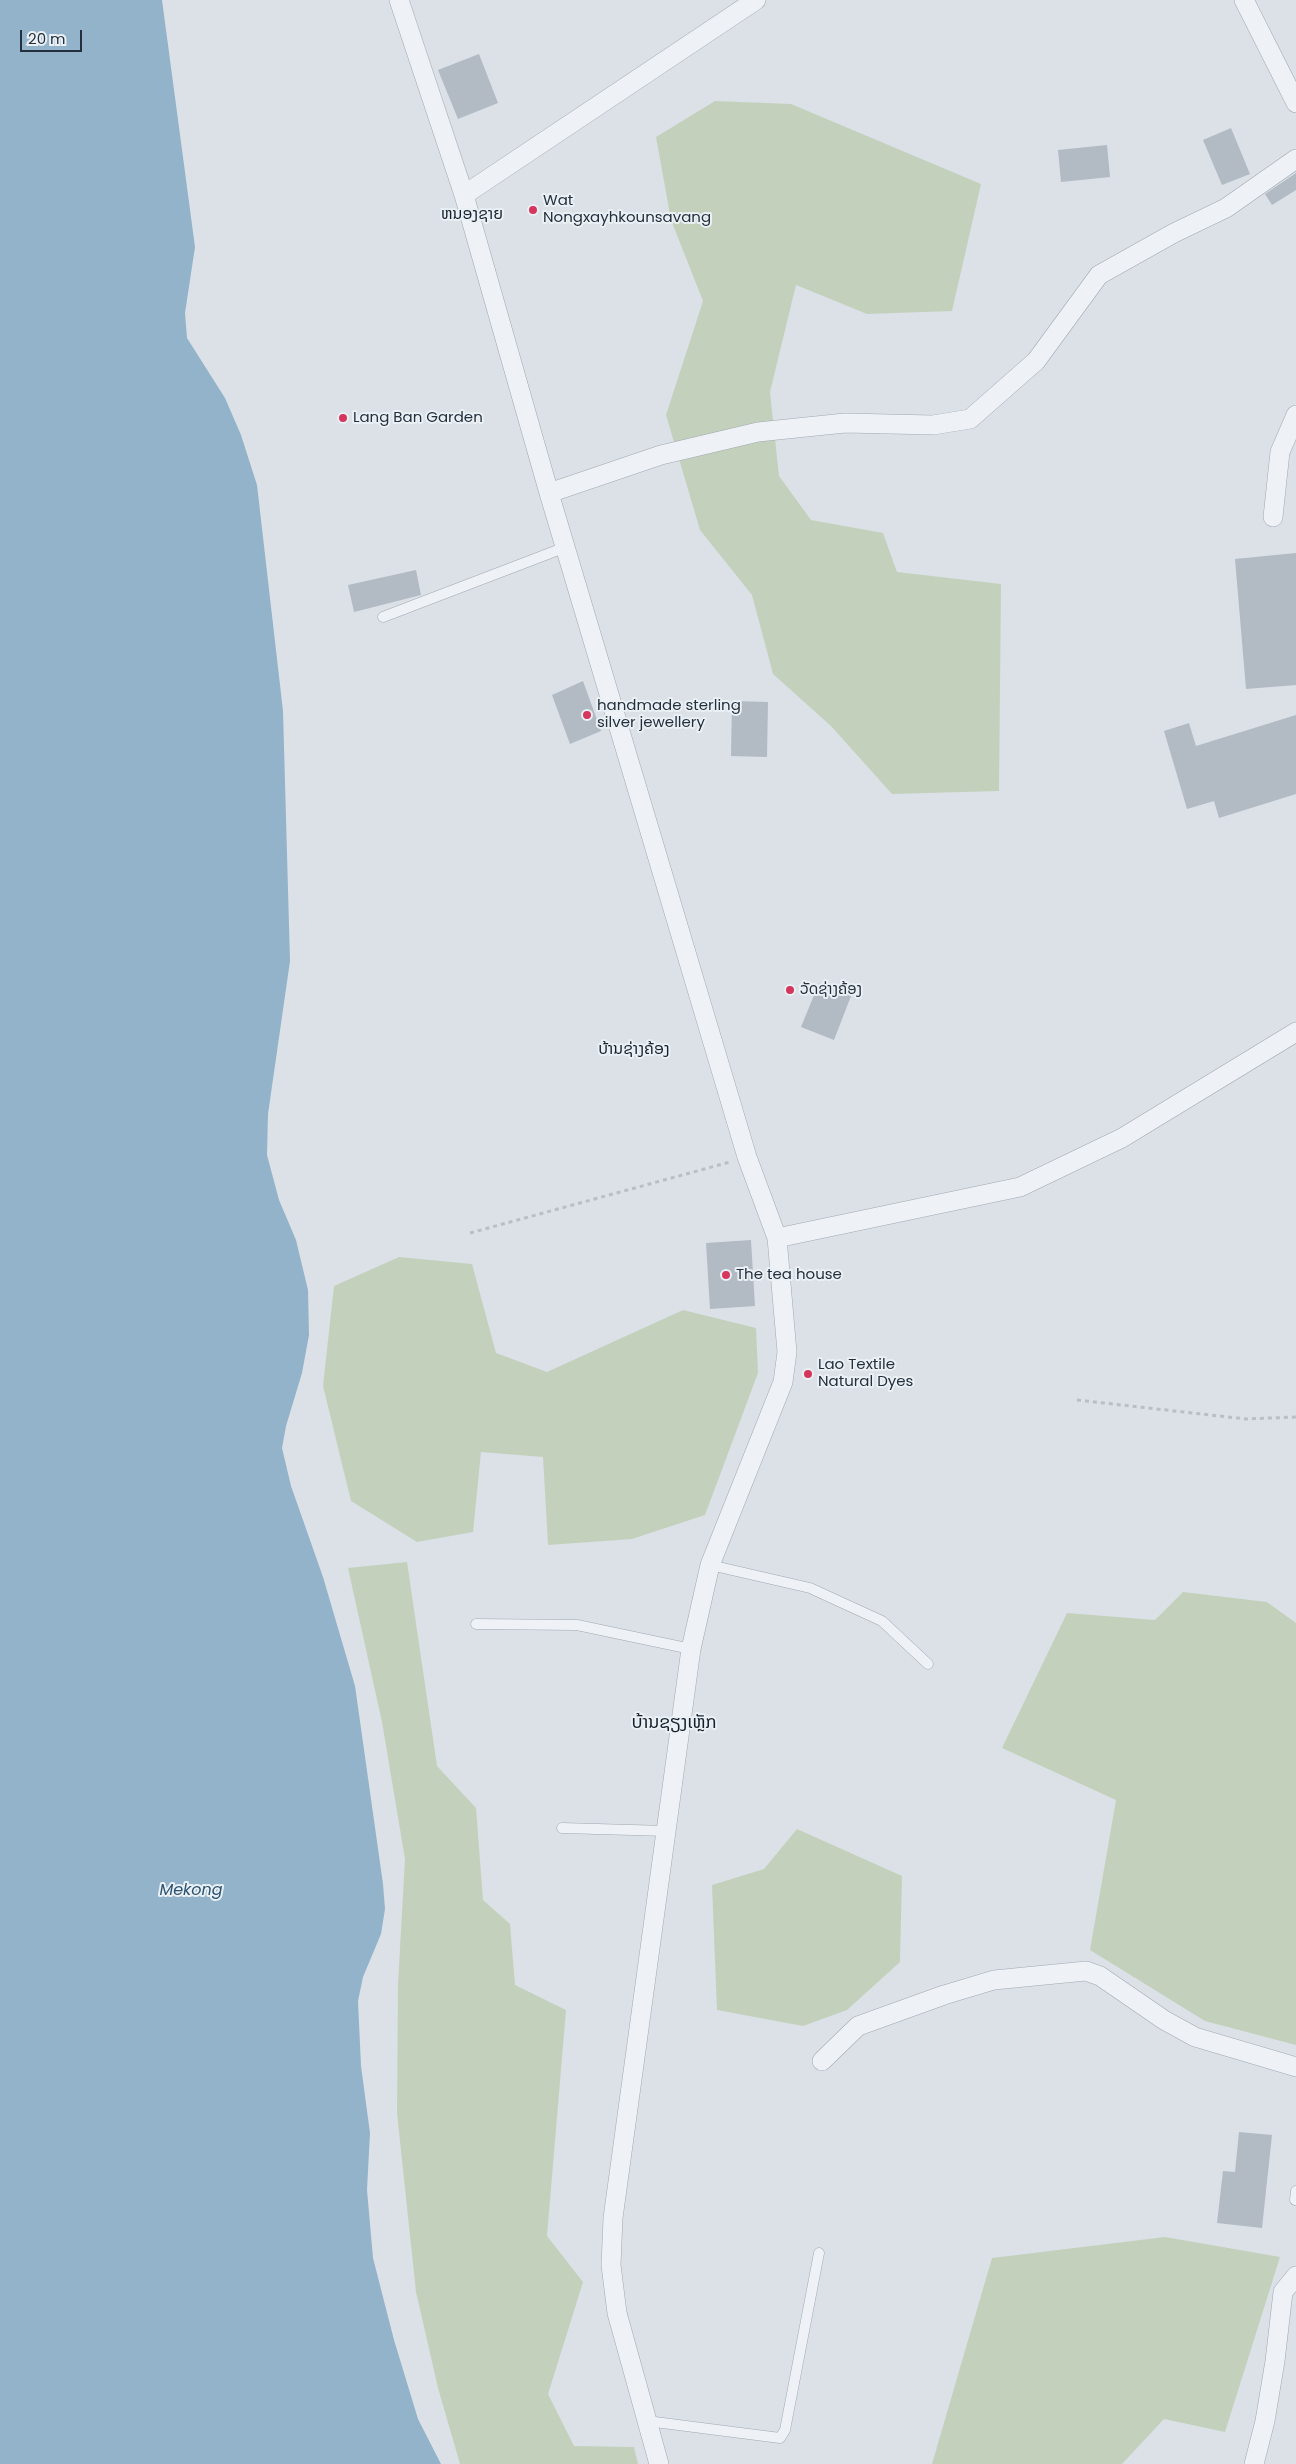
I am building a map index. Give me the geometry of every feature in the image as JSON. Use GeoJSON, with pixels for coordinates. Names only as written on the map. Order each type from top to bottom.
{"type":"FeatureCollection","features":[{"type":"Feature","properties":{"kind":"street"},"geometry":{"type":"LineString","coordinates":[[399,0],[464,195],[550,493],[748,1158],[777,1238],[787,1352],[782,1382],[710,1565],[691,1650],[613,2218],[611,2265],[617,2313],[659,2464]]}},
{"type":"Feature","properties":{"kind":"street"},"geometry":{"type":"LineString","coordinates":[[464,195],[756,0]]}},
{"type":"Feature","properties":{"kind":"street"},"geometry":{"type":"LineString","coordinates":[[1244,0],[1296,103]]}},
{"type":"Feature","properties":{"kind":"street"},"geometry":{"type":"LineString","coordinates":[[550,493],[661,455],[758,432],[845,423],[933,425],[970,419],[1036,361],[1100,276],[1174,233],[1226,208],[1296,159]]}},
{"type":"Feature","properties":{"kind":"street"},"geometry":{"type":"LineString","coordinates":[[1273,517],[1280,452],[1296,414]]}},
{"type":"Feature","properties":{"kind":"street"},"geometry":{"type":"LineString","coordinates":[[777,1238],[1020,1187],[1122,1138],[1296,1032]]}},
{"type":"Feature","properties":{"kind":"street"},"geometry":{"type":"LineString","coordinates":[[822,2061],[858,2026],[944,1996],[994,1980],[1086,1971],[1100,1976],[1164,2020],[1195,2037],[1296,2067]]}},
{"type":"Feature","properties":{"kind":"street"},"geometry":{"type":"LineString","coordinates":[[1254,2464],[1265,2421],[1274,2370],[1281,2322],[1282,2292],[1296,2276]]}},
{"type":"Feature","properties":{"kind":"lane"},"geometry":{"type":"LineString","coordinates":[[383,617],[566,547]]}},
{"type":"Feature","properties":{"kind":"lane"},"geometry":{"type":"LineString","coordinates":[[710,1565],[810,1588],[882,1621],[928,1664]]}},
{"type":"Feature","properties":{"kind":"lane"},"geometry":{"type":"LineString","coordinates":[[476,1624],[577,1625],[691,1650]]}},
{"type":"Feature","properties":{"kind":"lane"},"geometry":{"type":"LineString","coordinates":[[562,1828],[667,1831]]}},
{"type":"Feature","properties":{"kind":"lane"},"geometry":{"type":"LineString","coordinates":[[647,2421],[780,2438],[785,2430],[818,2253]]}},
{"type":"Feature","properties":{"kind":"path"},"geometry":{"type":"LineString","coordinates":[[470,1233],[748,1158]]}},
{"type":"Feature","properties":{"kind":"path"},"geometry":{"type":"LineString","coordinates":[[1077,1400],[1246,1419],[1296,1417]]}},
{"type":"Feature","properties":{"kind":"green space"},"geometry":{"type":"Polygon","coordinates":[[[715,101],[791,104],[981,184],[952,311],[867,314],[796,285],[770,392],[779,476],[811,520],[883,533],[897,572],[1001,584],[999,791],[892,794],[831,726],[773,674],[752,595],[700,530],[666,415],[703,301],[671,220],[656,137],[715,101]]]}},
{"type":"Feature","properties":{"kind":"green space"},"geometry":{"type":"Polygon","coordinates":[[[399,1257],[472,1264],[496,1353],[547,1372],[683,1310],[756,1328],[758,1373],[705,1515],[632,1539],[548,1545],[543,1457],[481,1452],[473,1532],[417,1542],[351,1501],[323,1386],[334,1286],[399,1257]]]}},
{"type":"Feature","properties":{"kind":"green space"},"geometry":{"type":"Polygon","coordinates":[[[407,1562],[437,1766],[476,1808],[483,1900],[510,1924],[515,1985],[566,2010],[547,2236],[583,2282],[548,2394],[574,2446],[634,2447],[638,2464],[460,2464],[438,2388],[416,2292],[397,2113],[398,1984],[405,1859],[382,1722],[348,1568],[407,1562]]]}},
{"type":"Feature","properties":{"kind":"green space"},"geometry":{"type":"Polygon","coordinates":[[[1183,1592],[1267,1602],[1296,1623],[1296,2045],[1205,2021],[1090,1950],[1116,1800],[1002,1748],[1067,1613],[1155,1620],[1183,1592]]]}},
{"type":"Feature","properties":{"kind":"green space"},"geometry":{"type":"Polygon","coordinates":[[[797,1829],[902,1876],[900,1962],[847,2010],[803,2026],[717,2010],[712,1885],[764,1869],[797,1829]]]}},
{"type":"Feature","properties":{"kind":"green space"},"geometry":{"type":"Polygon","coordinates":[[[1165,2237],[1280,2257],[1225,2432],[1164,2419],[1122,2464],[932,2464],[992,2258],[1165,2237]]]}},
{"type":"Feature","properties":{"kind":"water","name":"Mekong"},"geometry":{"type":"Polygon","coordinates":[[[0,0],[162,0],[195,247],[185,313],[187,338],[225,398],[241,435],[257,485],[283,711],[290,961],[268,1114],[267,1155],[279,1200],[296,1240],[308,1290],[309,1335],[302,1373],[286,1426],[282,1448],[291,1486],[323,1577],[355,1686],[383,1884],[385,1909],[381,1934],[363,1977],[358,2001],[361,2066],[370,2133],[367,2190],[373,2258],[394,2340],[418,2419],[441,2464],[0,2464],[0,0]]]}},
{"type":"Feature","properties":{"kind":"building"},"geometry":{"type":"Polygon","coordinates":[[[479,54],[498,103],[458,119],[438,70],[479,54]]]}},
{"type":"Feature","properties":{"kind":"building"},"geometry":{"type":"Polygon","coordinates":[[[1231,128],[1250,174],[1222,185],[1203,140],[1231,128]]]}},
{"type":"Feature","properties":{"kind":"building"},"geometry":{"type":"Polygon","coordinates":[[[1107,145],[1110,177],[1061,182],[1058,150],[1107,145]]]}},
{"type":"Feature","properties":{"kind":"building"},"geometry":{"type":"Polygon","coordinates":[[[1296,173],[1296,190],[1272,205],[1265,194],[1296,173]]]}},
{"type":"Feature","properties":{"kind":"building"},"geometry":{"type":"Polygon","coordinates":[[[1296,553],[1296,685],[1246,689],[1235,559],[1296,553]]]}},
{"type":"Feature","properties":{"kind":"building"},"geometry":{"type":"Polygon","coordinates":[[[416,570],[421,595],[354,612],[348,585],[416,570]]]}},
{"type":"Feature","properties":{"kind":"building"},"geometry":{"type":"Polygon","coordinates":[[[583,681],[601,731],[570,744],[552,695],[583,681]]]}},
{"type":"Feature","properties":{"kind":"building"},"geometry":{"type":"Polygon","coordinates":[[[732,701],[768,702],[767,757],[731,756],[732,701]]]}},
{"type":"Feature","properties":{"kind":"building"},"geometry":{"type":"Polygon","coordinates":[[[1296,715],[1296,794],[1219,818],[1214,801],[1187,809],[1164,731],[1189,723],[1196,746],[1296,715]]]}},
{"type":"Feature","properties":{"kind":"building"},"geometry":{"type":"Polygon","coordinates":[[[819,983],[851,996],[834,1040],[801,1027],[819,983]]]}},
{"type":"Feature","properties":{"kind":"building"},"geometry":{"type":"Polygon","coordinates":[[[751,1240],[755,1306],[710,1309],[706,1243],[751,1240]]]}},
{"type":"Feature","properties":{"kind":"building"},"geometry":{"type":"Polygon","coordinates":[[[1239,2132],[1272,2135],[1262,2228],[1217,2223],[1223,2171],[1235,2172],[1239,2132]]]}},
{"type":"Feature","properties":{"kind":"place","name":"Wat Nongxayhkounsavang"},"geometry":{"type":"Point","coordinates":[533,210]}},
{"type":"Feature","properties":{"kind":"place","name":"Lang Ban Garden"},"geometry":{"type":"Point","coordinates":[343,418]}},
{"type":"Feature","properties":{"kind":"place","name":"handmade sterling silver jewellery"},"geometry":{"type":"Point","coordinates":[587,715]}},
{"type":"Feature","properties":{"kind":"place","name":"ວັດຊ່າງຄ້ອງ"},"geometry":{"type":"Point","coordinates":[790,990]}},
{"type":"Feature","properties":{"kind":"place","name":"The tea house"},"geometry":{"type":"Point","coordinates":[726,1275]}},
{"type":"Feature","properties":{"kind":"place","name":"Lao Textile Natural Dyes"},"geometry":{"type":"Point","coordinates":[808,1374]}},
{"type":"Feature","properties":{"kind":"district","name":"ຫນອງຊາຍ"},"geometry":{"type":"Point","coordinates":[472,215]}},
{"type":"Feature","properties":{"kind":"district","name":"ບ້ານຊ່າງຄ້ອງ"},"geometry":{"type":"Point","coordinates":[634,1050]}},
{"type":"Feature","properties":{"kind":"district","name":"ບ້ານຊຽງເຫຼັກ"},"geometry":{"type":"Point","coordinates":[674,1723]}}]}
